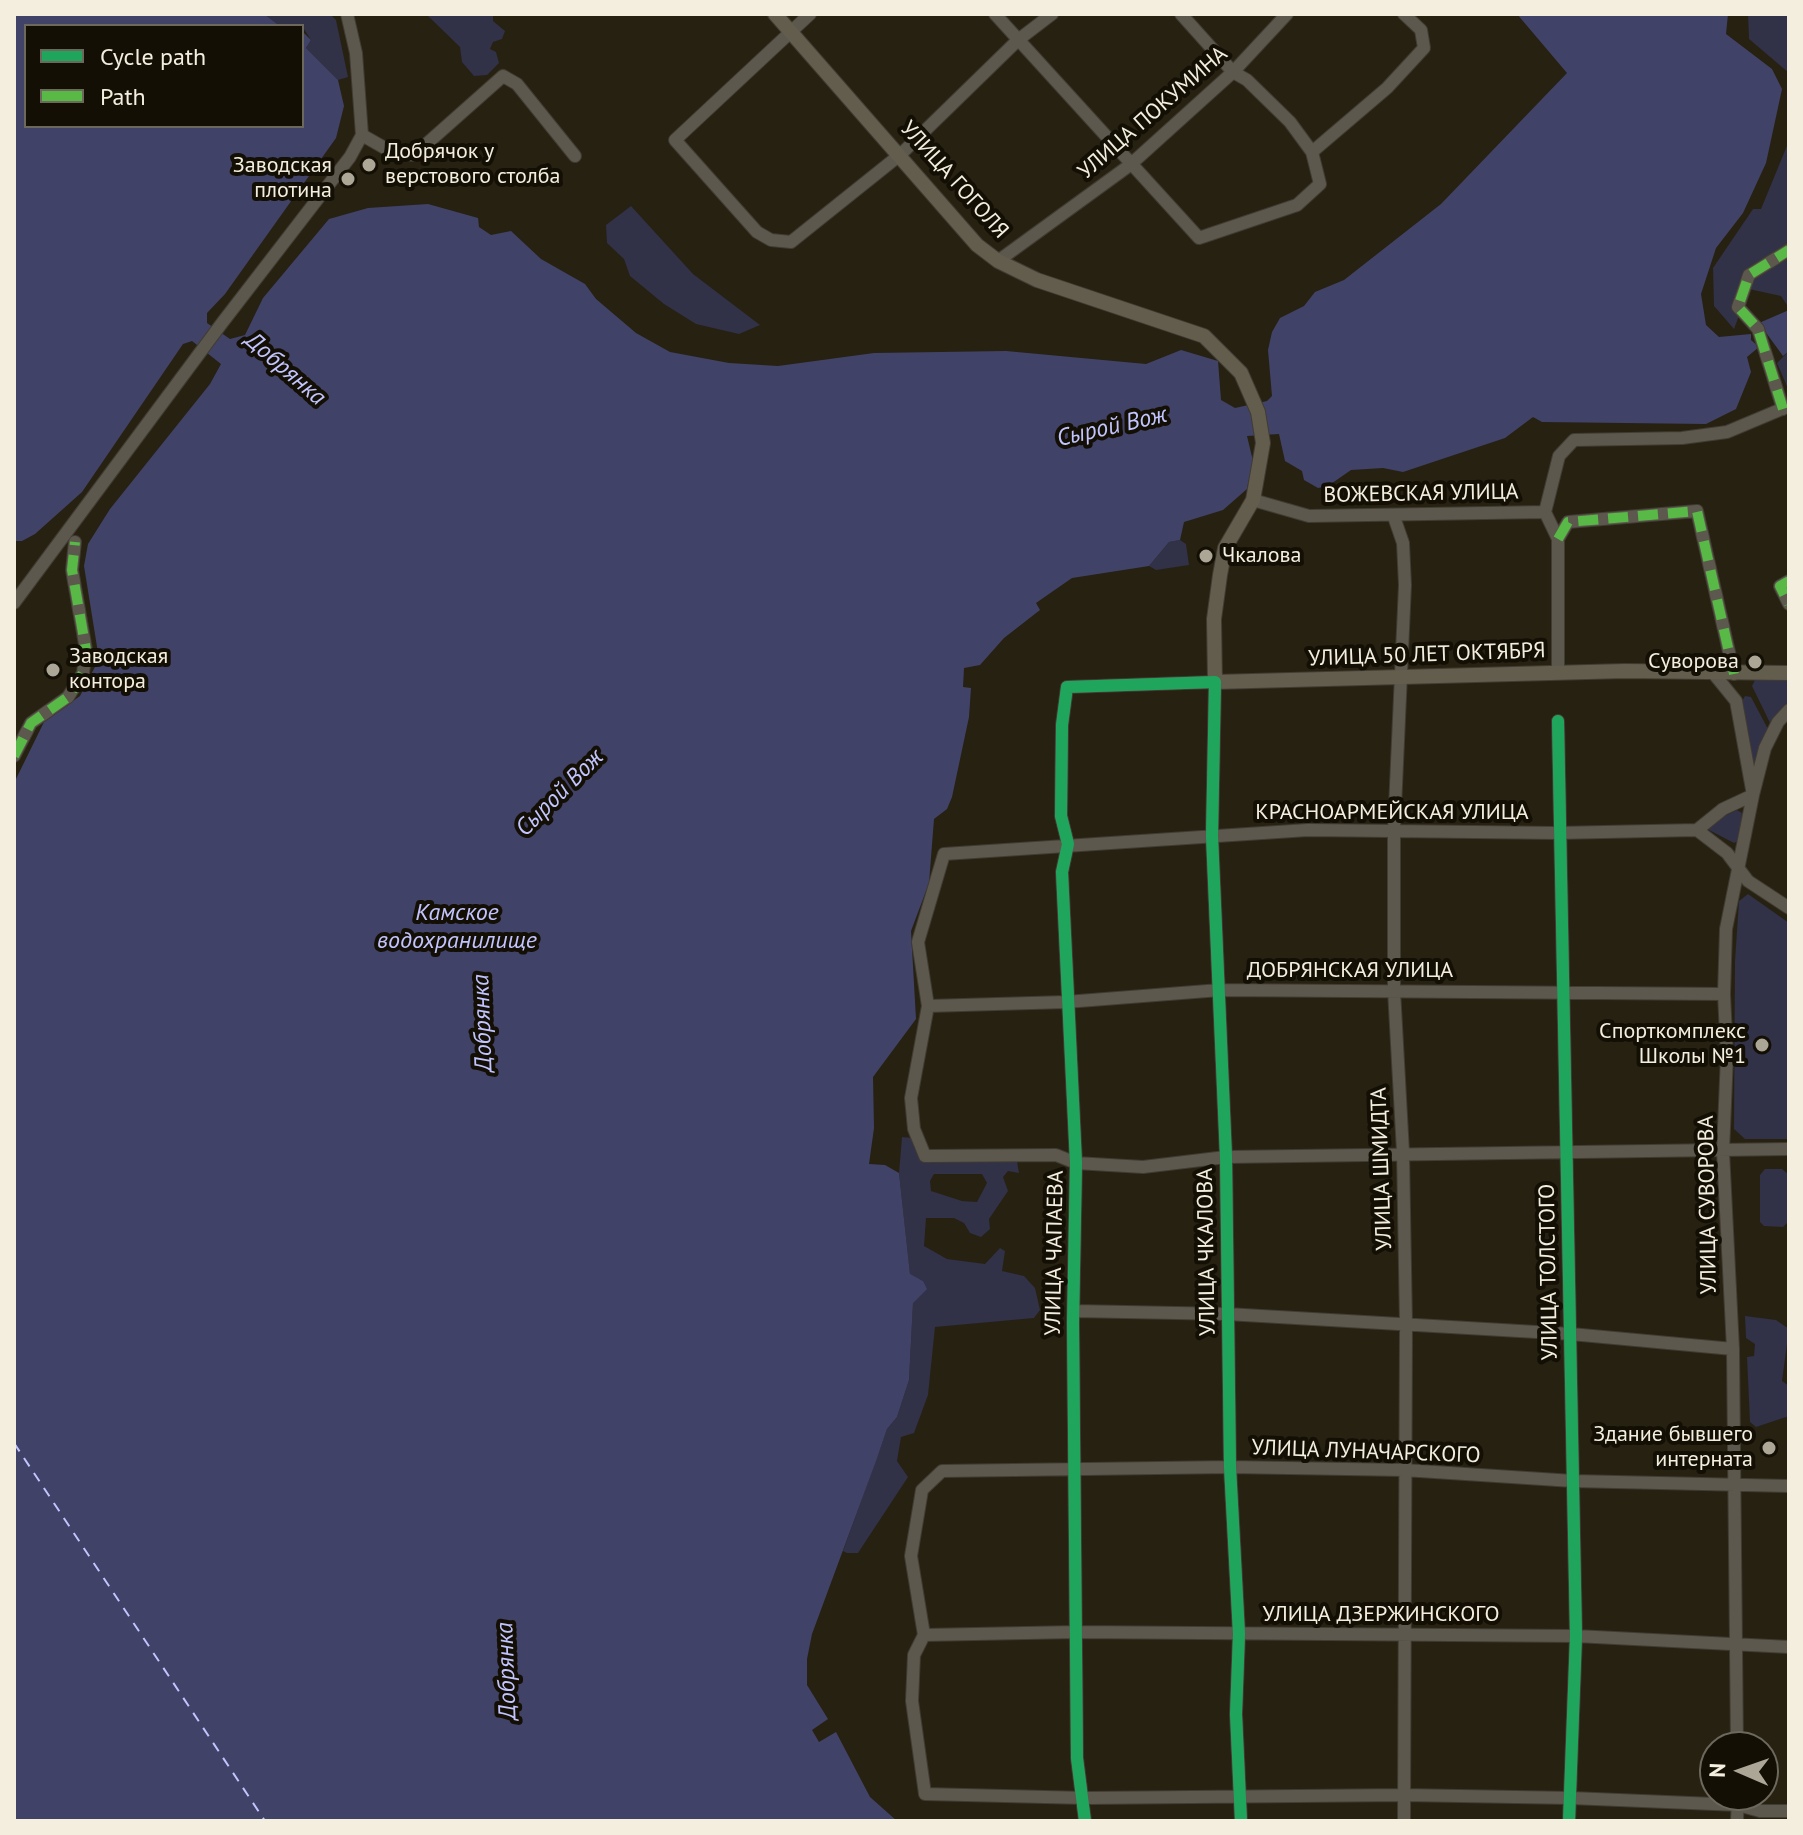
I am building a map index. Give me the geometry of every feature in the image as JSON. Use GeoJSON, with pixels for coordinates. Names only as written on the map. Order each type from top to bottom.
{"type":"FeatureCollection","features":[{"type":"Feature","properties":{"kind":"main road","name":"УЛИЦА ГОГОЛЯ"},"geometry":{"type":"LineString","coordinates":[[775,14],[901,154],[977,245],[998,261],[1037,280],[1169,321],[1204,336],[1231,361],[1252,395],[1263,443]]}},
{"type":"Feature","properties":{"kind":"main road","name":"УЛИЦА ЧКАЛОВА"},"geometry":{"type":"LineString","coordinates":[[1215,682],[1214,619],[1225,548],[1253,500],[1263,443]]}},
{"type":"Feature","properties":{"kind":"main road","name":"УЛИЦА 50 ЛЕТ ОКТЯБРЯ"},"geometry":{"type":"LineString","coordinates":[[1215,682],[1558,673],[1789,673]]}},
{"type":"Feature","properties":{"kind":"street"},"geometry":{"type":"LineString","coordinates":[[14,603],[196,357],[322,194],[362,135],[358,69],[347,14]]}},
{"type":"Feature","properties":{"kind":"street"},"geometry":{"type":"LineString","coordinates":[[810,14],[675,140],[757,232],[771,240],[791,242],[901,154],[1018,40],[1052,14]]}},
{"type":"Feature","properties":{"kind":"street"},"geometry":{"type":"LineString","coordinates":[[995,14],[1199,238],[1297,205],[1320,184],[1312,152],[1290,122],[1247,80],[1233,72],[1181,14]]}},
{"type":"Feature","properties":{"kind":"street","name":"УЛИЦА ПОКУМИНА"},"geometry":{"type":"LineString","coordinates":[[998,261],[1130,165],[1233,72],[1287,14]]}},
{"type":"Feature","properties":{"kind":"street"},"geometry":{"type":"LineString","coordinates":[[1312,152],[1387,88],[1424,48],[1421,30],[1404,14]]}},
{"type":"Feature","properties":{"kind":"street"},"geometry":{"type":"LineString","coordinates":[[362,135],[390,151],[414,155],[503,76],[517,84],[575,156]]}},
{"type":"Feature","properties":{"kind":"street"},"geometry":{"type":"LineString","coordinates":[[1558,673],[1558,539],[1545,512],[1559,456],[1574,440],[1682,438],[1727,432],[1786,408],[1758,329],[1738,307],[1749,275],[1789,250]]}},
{"type":"Feature","properties":{"kind":"street","name":"ВОЖЕВСКАЯ УЛИЦА"},"geometry":{"type":"LineString","coordinates":[[1253,500],[1309,516],[1394,517],[1405,512],[1545,512]]}},
{"type":"Feature","properties":{"kind":"street"},"geometry":{"type":"LineString","coordinates":[[1558,539],[1568,522],[1697,511],[1734,674]]}},
{"type":"Feature","properties":{"kind":"street","name":"УЛИЦА ШМИДТА"},"geometry":{"type":"LineString","coordinates":[[1394,517],[1403,543],[1405,585],[1398,679],[1394,830],[1394,990],[1403,1152],[1406,1324],[1402,1635],[1404,1821]]}},
{"type":"Feature","properties":{"kind":"street"},"geometry":{"type":"LineString","coordinates":[[14,756],[31,723],[68,697],[83,673],[86,650],[72,570],[75,542]]}},
{"type":"Feature","properties":{"kind":"street"},"geometry":{"type":"LineString","coordinates":[[1789,581],[1780,586],[1789,604]]}},
{"type":"Feature","properties":{"kind":"street","name":"УЛИЦА СУВОРОВА"},"geometry":{"type":"LineString","coordinates":[[1714,674],[1736,701],[1753,795],[1726,929],[1724,994],[1727,1056],[1723,1151],[1733,1349],[1737,1731]]}},
{"type":"Feature","properties":{"kind":"street","name":"УЛИЦА 50 ЛЕТ ОКТЯБРЯ"},"geometry":{"type":"LineString","coordinates":[[1067,687],[1215,682]]}},
{"type":"Feature","properties":{"kind":"street","name":"УЛИЦА ЧКАЛОВА"},"geometry":{"type":"LineString","coordinates":[[1215,682],[1212,836],[1226,1157],[1230,1467],[1239,1634],[1236,1714],[1241,1821]]}},
{"type":"Feature","properties":{"kind":"street","name":"УЛИЦА ЧАПАЕВА"},"geometry":{"type":"LineString","coordinates":[[1067,687],[1062,725],[1061,816],[1068,844],[1062,872],[1076,1163],[1077,1758],[1085,1798],[1085,1821]]}},
{"type":"Feature","properties":{"kind":"street"},"geometry":{"type":"LineString","coordinates":[[1789,710],[1778,722],[1765,748],[1753,795],[1723,809],[1697,830],[1720,845],[1748,881],[1789,908]]}},
{"type":"Feature","properties":{"kind":"street","name":"УЛИЦА ТОЛСТОГО"},"geometry":{"type":"LineString","coordinates":[[1558,721],[1557,833],[1567,1152],[1576,1636],[1569,1821]]}},
{"type":"Feature","properties":{"kind":"street","name":"КРАСНОАРМЕЙСКАЯ УЛИЦА"},"geometry":{"type":"LineString","coordinates":[[928,1006],[918,942],[944,854],[1308,830],[1557,833],[1697,830]]}},
{"type":"Feature","properties":{"kind":"street","name":"ДОБРЯНСКАЯ УЛИЦА"},"geometry":{"type":"LineString","coordinates":[[928,1006],[1066,1002],[1220,990],[1724,994]]}},
{"type":"Feature","properties":{"kind":"street"},"geometry":{"type":"LineString","coordinates":[[928,1006],[911,1098],[914,1129],[925,1156],[1056,1155],[1076,1163],[1143,1167],[1226,1157],[1403,1152],[1789,1149]]}},
{"type":"Feature","properties":{"kind":"street"},"geometry":{"type":"LineString","coordinates":[[1075,1311],[1227,1314],[1406,1324],[1571,1334],[1733,1349]]}},
{"type":"Feature","properties":{"kind":"street","name":"УЛИЦА ЛУНАЧАРСКОГО"},"geometry":{"type":"LineString","coordinates":[[924,1635],[911,1556],[914,1523],[922,1490],[942,1471],[1230,1467],[1404,1470],[1573,1481],[1789,1486]]}},
{"type":"Feature","properties":{"kind":"street","name":"УЛИЦА ДЗЕРЖИНСКОГО"},"geometry":{"type":"LineString","coordinates":[[924,1635],[1076,1632],[1576,1636],[1789,1647]]}},
{"type":"Feature","properties":{"kind":"street"},"geometry":{"type":"LineString","coordinates":[[924,1635],[914,1655],[912,1701],[925,1794],[1085,1798],[1404,1795],[1699,1800]]}},
{"type":"Feature","properties":{"kind":"shaded area"},"geometry":{"type":"Polygon","coordinates":[[[264,14],[330,14],[336,20],[348,77],[338,80],[306,48],[311,40],[304,24],[277,24],[264,14]]]}},
{"type":"Feature","properties":{"kind":"shaded area"},"geometry":{"type":"Polygon","coordinates":[[[426,14],[493,14],[493,21],[505,31],[502,39],[493,42],[490,49],[496,52],[499,63],[487,75],[474,76],[462,62],[460,47],[426,14]]]}},
{"type":"Feature","properties":{"kind":"shaded area"},"geometry":{"type":"Polygon","coordinates":[[[1748,14],[1789,14],[1789,73],[1749,39],[1748,14]]]}},
{"type":"Feature","properties":{"kind":"shaded area"},"geometry":{"type":"Polygon","coordinates":[[[1789,141],[1789,308],[1781,296],[1749,289],[1734,329],[1714,306],[1713,268],[1753,209],[1761,209],[1789,141]]]}},
{"type":"Feature","properties":{"kind":"shaded area"},"geometry":{"type":"Polygon","coordinates":[[[631,206],[693,274],[760,325],[739,334],[696,324],[664,304],[630,276],[624,259],[607,243],[606,225],[631,206]]]}},
{"type":"Feature","properties":{"kind":"shaded area"},"geometry":{"type":"Polygon","coordinates":[[[1789,351],[1789,391],[1777,363],[1789,351]]]}},
{"type":"Feature","properties":{"kind":"shaded area"},"geometry":{"type":"Polygon","coordinates":[[[1180,540],[1186,544],[1189,565],[1156,570],[1149,566],[1169,542],[1180,540]]]}},
{"type":"Feature","properties":{"kind":"shaded area"},"geometry":{"type":"Polygon","coordinates":[[[1756,678],[1789,679],[1789,702],[1772,727],[1752,686],[1756,678]]]}},
{"type":"Feature","properties":{"kind":"shaded area"},"geometry":{"type":"Polygon","coordinates":[[[1745,696],[1751,697],[1768,729],[1753,776],[1741,703],[1745,696]]]}},
{"type":"Feature","properties":{"kind":"shaded area"},"geometry":{"type":"Polygon","coordinates":[[[1737,810],[1742,813],[1740,840],[1734,843],[1709,830],[1709,823],[1737,810]]]}},
{"type":"Feature","properties":{"kind":"shaded area","name":"Спорткомплекс Школы №1"},"geometry":{"type":"Polygon","coordinates":[[[1748,894],[1789,923],[1789,1139],[1745,1139],[1734,1129],[1735,961],[1739,901],[1748,894]]]}},
{"type":"Feature","properties":{"kind":"shaded area"},"geometry":{"type":"Polygon","coordinates":[[[902,1137],[912,1138],[924,1160],[1017,1161],[1019,1173],[1008,1171],[1003,1177],[1008,1191],[989,1219],[990,1229],[981,1237],[970,1233],[964,1223],[954,1218],[926,1218],[924,1246],[947,1259],[985,1264],[1000,1248],[1005,1251],[1002,1271],[1024,1276],[1035,1288],[1040,1310],[1034,1318],[935,1327],[928,1395],[914,1433],[901,1437],[897,1461],[908,1477],[858,1553],[847,1553],[843,1551],[887,1429],[897,1417],[909,1380],[913,1302],[923,1281],[910,1275],[899,1173],[902,1137]],[[934,1174],[930,1181],[931,1191],[962,1201],[977,1202],[987,1183],[982,1174],[934,1174]]]}},
{"type":"Feature","properties":{"kind":"shaded area"},"geometry":{"type":"Polygon","coordinates":[[[1765,1169],[1782,1169],[1788,1174],[1788,1222],[1783,1227],[1764,1226],[1760,1222],[1760,1175],[1765,1169]]]}},
{"type":"Feature","properties":{"kind":"shaded area"},"geometry":{"type":"Polygon","coordinates":[[[1745,1316],[1776,1320],[1789,1329],[1782,1381],[1789,1386],[1789,1416],[1756,1427],[1750,1422],[1747,1357],[1754,1356],[1755,1344],[1746,1338],[1745,1316]]]}},
{"type":"Feature","properties":{"kind":"water","name":"Камское водохранилище"},"geometry":{"type":"Polygon","coordinates":[[[14,14],[264,14],[277,24],[24,24],[24,128],[304,128],[304,33],[311,40],[306,48],[338,80],[344,106],[336,138],[225,294],[207,313],[207,323],[230,339],[245,335],[263,298],[329,219],[368,208],[428,204],[478,218],[479,227],[491,235],[511,231],[541,259],[585,284],[596,299],[636,333],[670,352],[729,363],[778,366],[874,353],[1006,351],[1146,364],[1181,350],[1218,361],[1221,400],[1235,408],[1267,401],[1272,396],[1268,350],[1272,332],[1280,318],[1304,306],[1315,292],[1344,280],[1441,204],[1567,73],[1517,14],[1728,14],[1726,34],[1772,69],[1782,89],[1766,163],[1743,213],[1716,248],[1701,294],[1706,325],[1719,337],[1751,334],[1751,340],[1759,347],[1747,357],[1751,372],[1736,409],[1706,424],[1542,422],[1533,417],[1505,438],[1403,472],[1383,468],[1351,470],[1328,486],[1318,488],[1304,480],[1302,471],[1285,461],[1279,434],[1247,436],[1253,461],[1247,489],[1223,510],[1184,522],[1180,540],[1169,542],[1149,566],[1072,578],[1036,603],[1040,610],[1004,638],[980,665],[964,668],[963,687],[971,688],[969,717],[952,797],[947,809],[934,819],[929,883],[911,931],[916,1019],[873,1077],[874,1128],[869,1164],[885,1165],[899,1173],[910,1274],[923,1281],[927,1289],[913,1303],[909,1380],[897,1417],[887,1429],[812,1634],[807,1659],[807,1685],[828,1719],[812,1730],[819,1742],[836,1732],[870,1797],[897,1821],[14,1821],[14,783],[44,722],[80,696],[99,659],[84,566],[88,544],[110,509],[210,384],[221,364],[192,341],[183,344],[82,492],[35,534],[22,541],[14,541],[14,14]]]}},
{"type":"Feature","properties":{"kind":"water"},"geometry":{"type":"Polygon","coordinates":[[[1789,310],[1789,351],[1783,356],[1759,323],[1789,310]]]}},
{"type":"Feature","properties":{"kind":"ferry route"},"geometry":{"type":"LineString","coordinates":[[14,1443],[265,1821]]}},
{"type":"Feature","properties":{"kind":"marked path"},"geometry":{"type":"LineString","coordinates":[[1783,409],[1758,329],[1738,307],[1749,275],[1789,250]]}},
{"type":"Feature","properties":{"kind":"marked path"},"geometry":{"type":"LineString","coordinates":[[1558,539],[1568,522],[1697,511],[1734,674]]}},
{"type":"Feature","properties":{"kind":"marked path"},"geometry":{"type":"LineString","coordinates":[[14,756],[31,723],[68,697],[83,673],[86,650],[72,570],[75,542]]}},
{"type":"Feature","properties":{"kind":"marked path"},"geometry":{"type":"LineString","coordinates":[[1789,581],[1780,586],[1789,604]]}},
{"type":"Feature","properties":{"kind":"cycle path"},"geometry":{"type":"LineString","coordinates":[[1085,1821],[1077,1758],[1073,1323],[1076,1163],[1062,872],[1068,844],[1061,816],[1062,725],[1067,687],[1215,682],[1212,836],[1226,1157],[1230,1467],[1239,1634],[1236,1714],[1241,1821]]}},
{"type":"Feature","properties":{"kind":"cycle path"},"geometry":{"type":"LineString","coordinates":[[1558,721],[1576,1636],[1569,1821]]}},
{"type":"Feature","properties":{"kind":"place","name":"Добрячок у верстового столба"},"geometry":{"type":"Point","coordinates":[369,165]}},
{"type":"Feature","properties":{"kind":"place","name":"Заводская плотина"},"geometry":{"type":"Point","coordinates":[348,179]}},
{"type":"Feature","properties":{"kind":"place","name":"Чкалова"},"geometry":{"type":"Point","coordinates":[1206,556]}},
{"type":"Feature","properties":{"kind":"place","name":"Суворова"},"geometry":{"type":"Point","coordinates":[1755,662]}},
{"type":"Feature","properties":{"kind":"place","name":"Заводская контора"},"geometry":{"type":"Point","coordinates":[53,670]}},
{"type":"Feature","properties":{"kind":"place","name":"Спорткомплекс Школы №1"},"geometry":{"type":"Point","coordinates":[1762,1045]}},
{"type":"Feature","properties":{"kind":"place","name":"Здание бывшего интерната"},"geometry":{"type":"Point","coordinates":[1769,1448]}},
{"type":"Feature","properties":{"kind":"water label","name":"Добрянка"},"geometry":{"type":"Point","coordinates":[285,369]}},
{"type":"Feature","properties":{"kind":"water label","name":"Сырой Вож"},"geometry":{"type":"Point","coordinates":[1112,427]}},
{"type":"Feature","properties":{"kind":"water label","name":"Сырой Вож"},"geometry":{"type":"Point","coordinates":[560,793]}},
{"type":"Feature","properties":{"kind":"water label","name":"Добрянка"},"geometry":{"type":"Point","coordinates":[483,1023]}},
{"type":"Feature","properties":{"kind":"water label","name":"Добрянка"},"geometry":{"type":"Point","coordinates":[507,1671]}}]}
